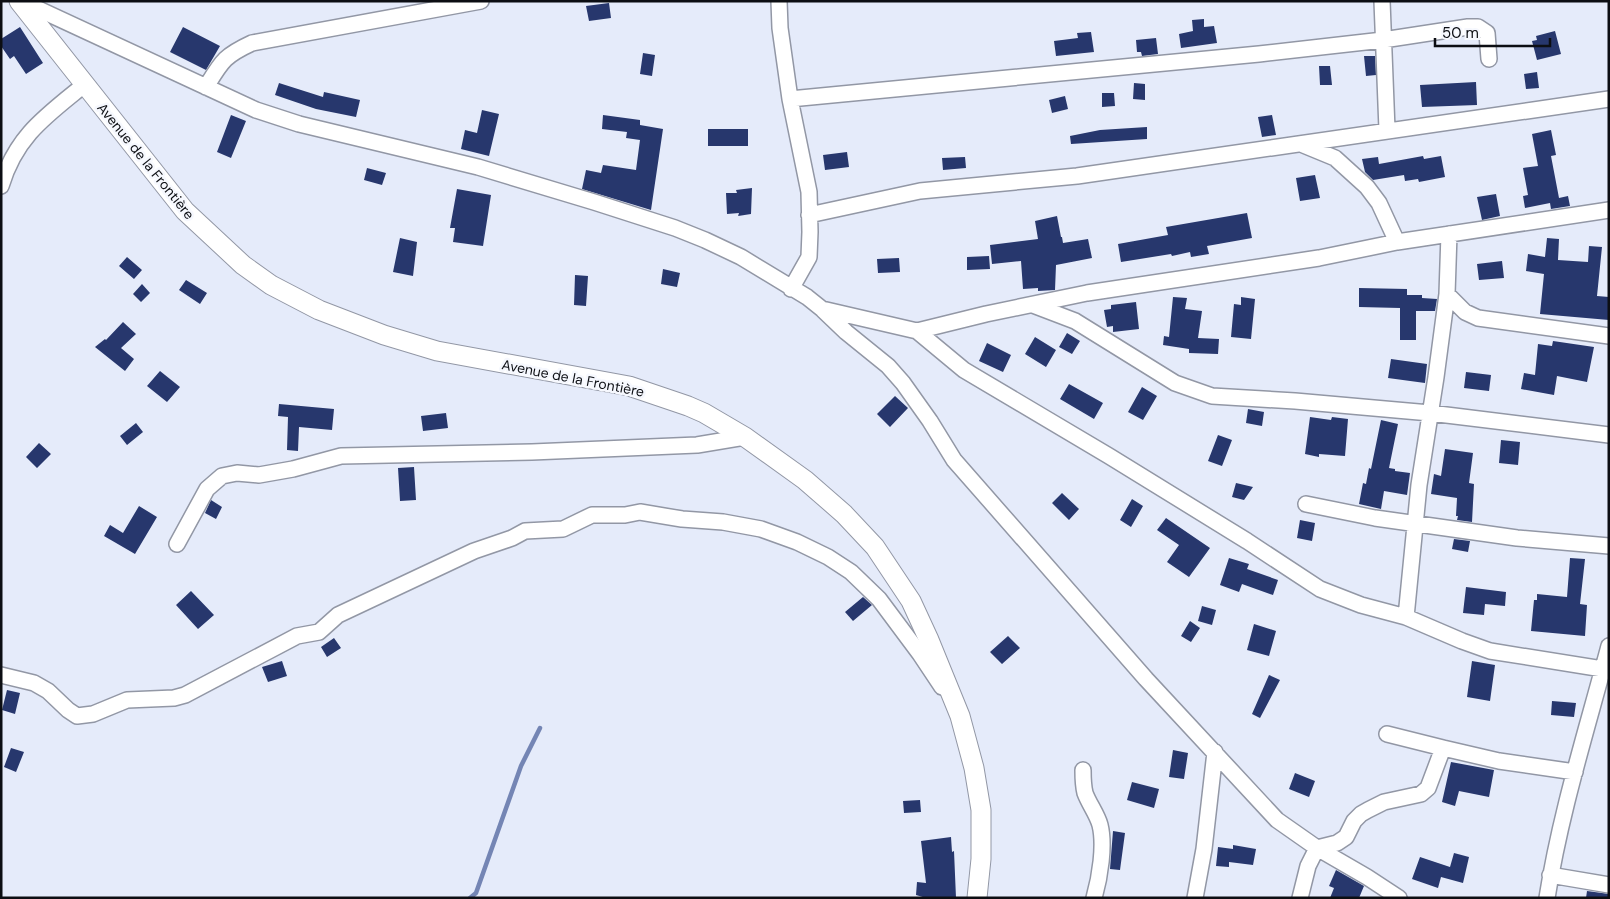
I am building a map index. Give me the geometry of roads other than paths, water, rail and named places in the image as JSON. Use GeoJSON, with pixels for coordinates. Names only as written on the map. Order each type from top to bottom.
{"type":"FeatureCollection","features":[{"type":"Feature","properties":{"kind":"street","name":"Avenue de la Frontière"},"geometry":{"type":"LineString","coordinates":[[20,1],[84,85],[185,211],[243,265],[271,285],[319,310],[384,335],[437,352],[629,386],[704,412],[745,437],[805,480],[844,514],[875,547],[911,601],[960,716],[974,768],[981,810],[981,859],[977,898]]}},
{"type":"Feature","properties":{"kind":"street"},"geometry":{"type":"LineString","coordinates":[[20,1],[256,110],[299,124],[478,167],[675,228],[741,257],[807,297],[888,366],[903,383],[930,421],[954,460],[1146,680],[1278,820],[1317,848],[1399,898]]}},
{"type":"Feature","properties":{"kind":"street"},"geometry":{"type":"LineString","coordinates":[[206,87],[221,62],[234,51],[252,43],[481,1]]}},
{"type":"Feature","properties":{"kind":"street"},"geometry":{"type":"LineString","coordinates":[[779,1],[780,28],[790,99],[807,179],[810,215],[809,257],[791,288]]}},
{"type":"Feature","properties":{"kind":"street"},"geometry":{"type":"LineString","coordinates":[[1382,1],[1387,130]]}},
{"type":"Feature","properties":{"kind":"street"},"geometry":{"type":"LineString","coordinates":[[790,99],[1126,68],[1383,40],[1468,27],[1478,27],[1487,33],[1489,59]]}},
{"type":"Feature","properties":{"kind":"street"},"geometry":{"type":"LineString","coordinates":[[1,186],[7,166],[21,143],[42,119],[84,85]]}},
{"type":"Feature","properties":{"kind":"street"},"geometry":{"type":"LineString","coordinates":[[810,215],[920,191],[1077,176],[1609,99]]}},
{"type":"Feature","properties":{"kind":"street"},"geometry":{"type":"LineString","coordinates":[[1299,143],[1335,158],[1367,187],[1379,203],[1397,242]]}},
{"type":"Feature","properties":{"kind":"street"},"geometry":{"type":"LineString","coordinates":[[917,331],[986,314],[1087,293],[1319,258],[1397,242],[1609,210]]}},
{"type":"Feature","properties":{"kind":"street"},"geometry":{"type":"LineString","coordinates":[[1406,617],[1414,523],[1447,294],[1446,272],[1449,234]]}},
{"type":"Feature","properties":{"kind":"street"},"geometry":{"type":"LineString","coordinates":[[1447,294],[1465,312],[1478,318],[1609,336]]}},
{"type":"Feature","properties":{"kind":"street"},"geometry":{"type":"LineString","coordinates":[[1031,304],[1075,321],[1174,383],[1212,396],[1430,413],[1609,435]]}},
{"type":"Feature","properties":{"kind":"street"},"geometry":{"type":"LineString","coordinates":[[822,308],[917,331],[964,370],[1109,456],[1247,541],[1320,589],[1361,605],[1406,617],[1490,651],[1606,670]]}},
{"type":"Feature","properties":{"kind":"street"},"geometry":{"type":"LineString","coordinates":[[177,544],[207,489],[222,476],[237,473],[259,474],[293,469],[341,456],[532,452],[697,444],[745,437]]}},
{"type":"Feature","properties":{"kind":"street"},"geometry":{"type":"LineString","coordinates":[[1306,504],[1375,518],[1516,538],[1609,546]]}},
{"type":"Feature","properties":{"kind":"street"},"geometry":{"type":"LineString","coordinates":[[1,675],[34,683],[48,691],[76,716],[93,714],[135,699],[149,701],[174,698],[185,695],[297,636],[320,632],[338,616],[474,551],[512,538],[525,531],[563,529],[592,515],[625,515],[649,512],[682,519],[723,522],[761,529],[797,542],[828,557],[850,572],[879,599],[920,654],[960,716]]}},
{"type":"Feature","properties":{"kind":"street"},"geometry":{"type":"LineString","coordinates":[[1547,898],[1550,875],[1575,772],[1606,670],[1609,646]]}},
{"type":"Feature","properties":{"kind":"street"},"geometry":{"type":"LineString","coordinates":[[1386,734],[1499,761],[1575,772]]}},
{"type":"Feature","properties":{"kind":"street"},"geometry":{"type":"LineString","coordinates":[[1300,898],[1308,866],[1317,848],[1337,843],[1346,837],[1354,821],[1368,810],[1384,802],[1422,794],[1428,788],[1444,748]]}},
{"type":"Feature","properties":{"kind":"street"},"geometry":{"type":"LineString","coordinates":[[1195,898],[1204,849],[1215,752]]}},
{"type":"Feature","properties":{"kind":"street"},"geometry":{"type":"LineString","coordinates":[[1083,770],[1085,793],[1100,824],[1102,844],[1098,885],[1094,898]]}},
{"type":"Feature","properties":{"kind":"street"},"geometry":{"type":"LineString","coordinates":[[1550,875],[1609,885]]}},
{"type":"Feature","properties":{"kind":"waterway"},"geometry":{"type":"LineString","coordinates":[[470,898],[476,893],[521,766],[540,728]]}}]}
